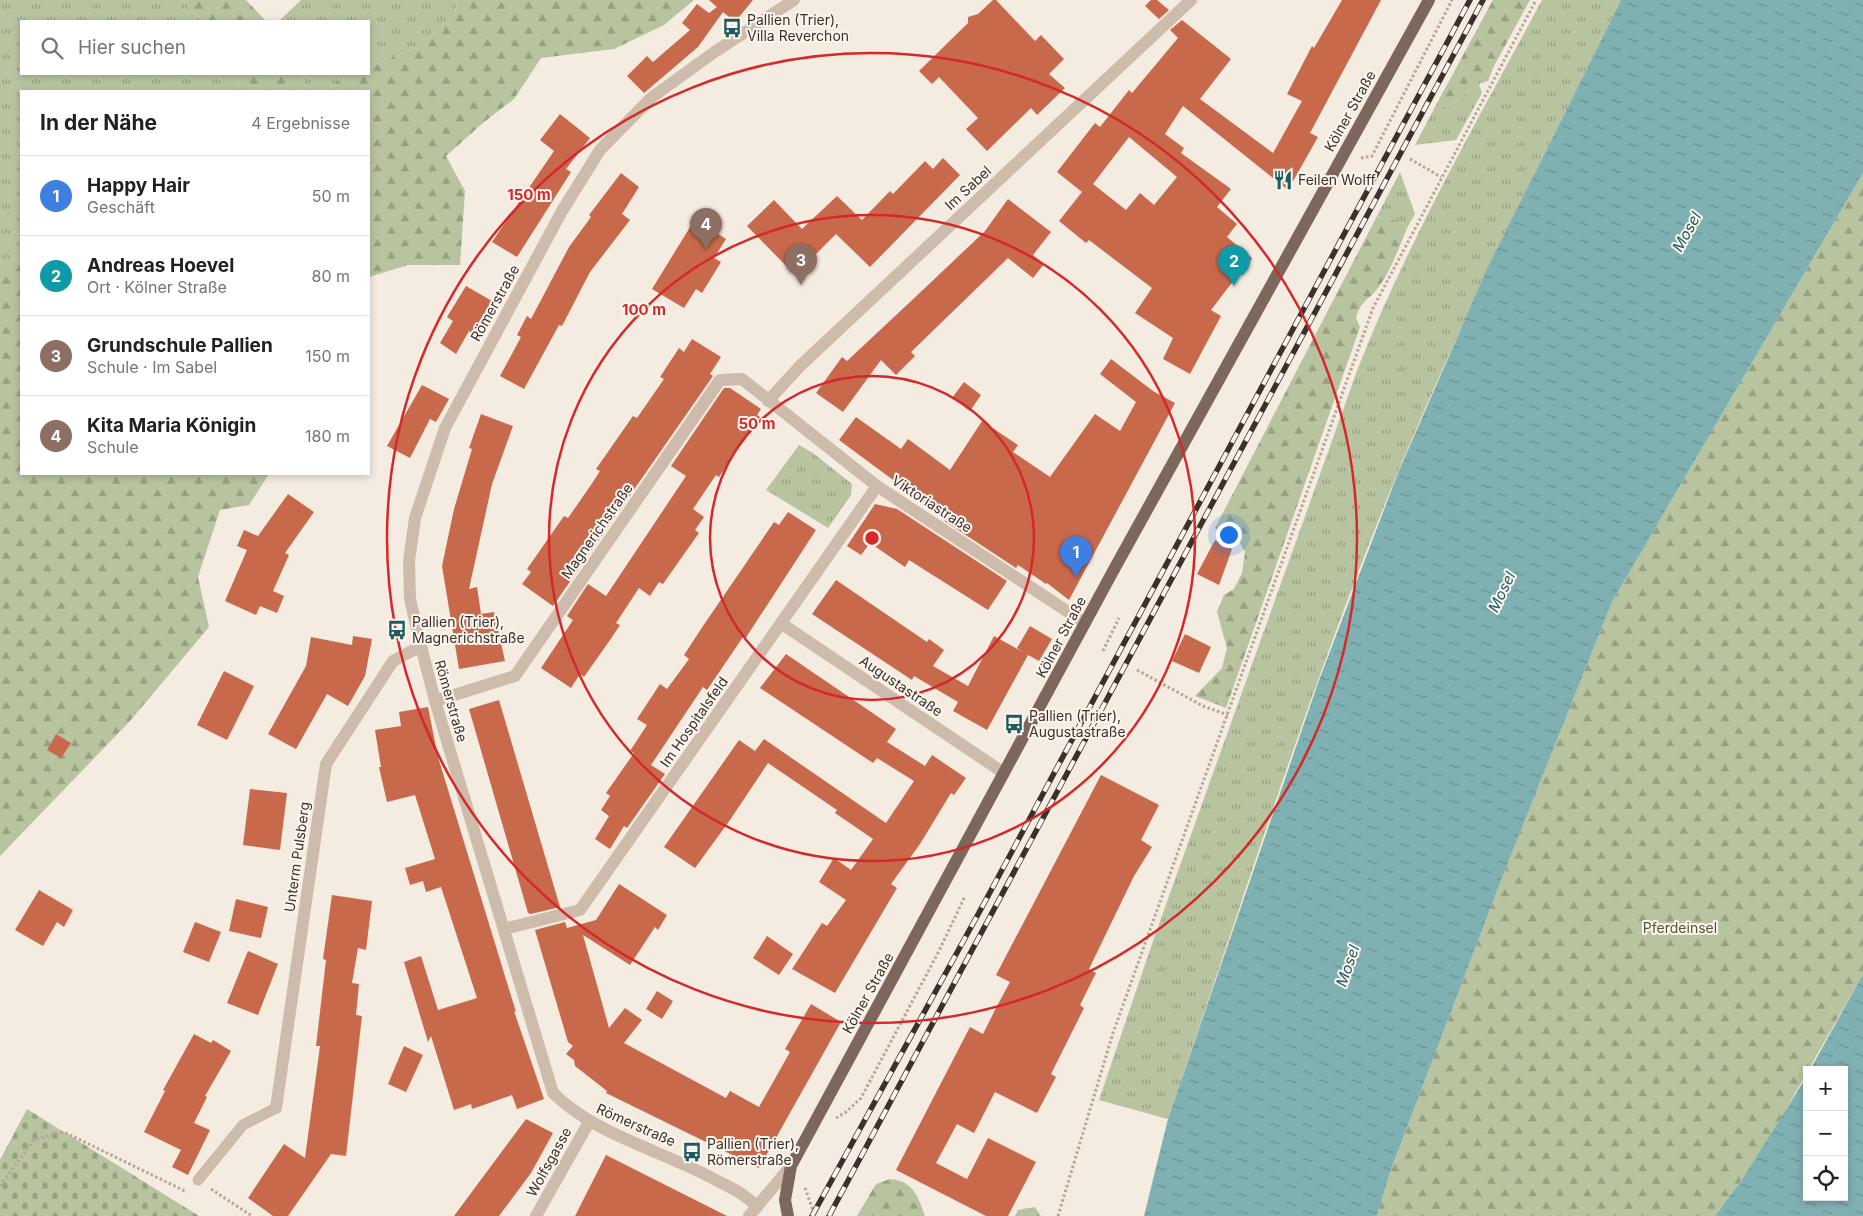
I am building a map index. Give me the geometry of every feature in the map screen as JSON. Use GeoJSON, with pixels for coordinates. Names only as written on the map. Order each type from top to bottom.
{"type":"FeatureCollection","features":[{"type":"Feature","properties":{"kind":"main road","name":"Kölner Straße"},"geometry":{"type":"LineString","coordinates":[[788,1216],[785,1200],[790,1166],[1085,623],[1429,0]]}},
{"type":"Feature","properties":{"kind":"street","name":"Römerstraße"},"geometry":{"type":"LineString","coordinates":[[756,1213],[746,1196],[685,1163],[589,1122],[553,1093],[434,701],[410,598],[409,562],[415,518],[427,477],[445,428],[562,211],[600,150],[651,98],[713,53],[794,0]]}},
{"type":"Feature","properties":{"kind":"street","name":"Im Sabel"},"geometry":{"type":"LineString","coordinates":[[768,401],[800,366],[1191,0]]}},
{"type":"Feature","properties":{"kind":"street","name":"Magnerichstraße"},"geometry":{"type":"LineString","coordinates":[[434,701],[515,676],[720,380],[742,379],[768,401]]}},
{"type":"Feature","properties":{"kind":"street","name":"Viktoriastraße"},"geometry":{"type":"LineString","coordinates":[[768,401],[877,486],[1085,623]]}},
{"type":"Feature","properties":{"kind":"street","name":"Im Hospitalsfeld"},"geometry":{"type":"LineString","coordinates":[[504,929],[580,910],[877,486]]}},
{"type":"Feature","properties":{"kind":"street","name":"Augustastraße"},"geometry":{"type":"LineString","coordinates":[[782,624],[1004,773]]}},
{"type":"Feature","properties":{"kind":"street","name":"Unterm Pulsberg"},"geometry":{"type":"LineString","coordinates":[[276,1108],[326,764],[393,661],[421,646]]}},
{"type":"Feature","properties":{"kind":"street","name":"Wolfsgasse"},"geometry":{"type":"LineString","coordinates":[[536,1216],[589,1122]]}},
{"type":"Feature","properties":{"kind":"street"},"geometry":{"type":"LineString","coordinates":[[756,1213],[790,1166]]}},
{"type":"Feature","properties":{"kind":"lane"},"geometry":{"type":"LineString","coordinates":[[198,1180],[243,1125],[276,1108]]}},
{"type":"Feature","properties":{"kind":"path"},"geometry":{"type":"LineString","coordinates":[[1372,156],[1452,0]]}},
{"type":"Feature","properties":{"kind":"path"},"geometry":{"type":"LineString","coordinates":[[1058,1216],[1114,1033],[1373,308],[1441,176],[1536,0]]}},
{"type":"Feature","properties":{"kind":"path"},"geometry":{"type":"LineString","coordinates":[[1410,158],[1441,176]]}},
{"type":"Feature","properties":{"kind":"path"},"geometry":{"type":"LineString","coordinates":[[1102,651],[1119,618]]}},
{"type":"Feature","properties":{"kind":"path"},"geometry":{"type":"LineString","coordinates":[[1137,670],[1203,706],[1228,715]]}},
{"type":"Feature","properties":{"kind":"path"},"geometry":{"type":"LineString","coordinates":[[833,1120],[846,1112],[861,1098],[906,1009],[939,952],[965,896]]}},
{"type":"Feature","properties":{"kind":"path"},"geometry":{"type":"LineString","coordinates":[[0,1186],[35,1139],[64,1132],[187,1193],[198,1180],[252,1216]]}},
{"type":"Feature","properties":{"kind":"path"},"geometry":{"type":"LineString","coordinates":[[804,1185],[815,1216]]}},
{"type":"Feature","properties":{"kind":"green space"},"geometry":{"type":"Polygon","coordinates":[[[0,0],[183,0],[200,20],[20,20],[20,75],[233,75],[240,90],[20,90],[20,260],[4,258],[0,262],[0,0]]]}},
{"type":"Feature","properties":{"kind":"green space"},"geometry":{"type":"Polygon","coordinates":[[[183,0],[246,0],[265,20],[200,20],[183,0]]]}},
{"type":"Feature","properties":{"kind":"green space"},"geometry":{"type":"Polygon","coordinates":[[[301,0],[457,0],[455,15],[417,48],[370,66],[370,20],[280,20],[301,0]]]}},
{"type":"Feature","properties":{"kind":"green space"},"geometry":{"type":"Polygon","coordinates":[[[457,0],[694,0],[664,25],[614,49],[541,58],[514,99],[484,122],[446,156],[465,191],[460,265],[408,265],[370,277],[370,90],[328,90],[345,75],[370,75],[370,66],[417,48],[455,15],[457,0]]]}},
{"type":"Feature","properties":{"kind":"green space"},"geometry":{"type":"Polygon","coordinates":[[[1493,0],[1530,0],[1493,68],[1449,108],[1436,105],[1493,0]]]}},
{"type":"Feature","properties":{"kind":"green space"},"geometry":{"type":"Polygon","coordinates":[[[1542,0],[1621,0],[1477,293],[1398,472],[1366,552],[1307,712],[1168,1119],[1099,1100],[1153,941],[1358,368],[1399,274],[1444,182],[1542,0]]]}},
{"type":"Feature","properties":{"kind":"green space"},"geometry":{"type":"Polygon","coordinates":[[[1493,68],[1488,81],[1479,84],[1482,93],[1456,140],[1415,145],[1436,105],[1449,108],[1493,68]]]}},
{"type":"Feature","properties":{"kind":"green space"},"geometry":{"type":"Polygon","coordinates":[[[233,75],[301,75],[309,90],[240,90],[233,75]]]}},
{"type":"Feature","properties":{"kind":"green space"},"geometry":{"type":"Polygon","coordinates":[[[301,75],[348,75],[328,90],[309,90],[301,75]]]}},
{"type":"Feature","properties":{"kind":"green space"},"geometry":{"type":"Polygon","coordinates":[[[1400,172],[1415,214],[1407,228],[1400,221],[1377,216],[1400,172]]]}},
{"type":"Feature","properties":{"kind":"green space","name":"Pferdeinsel"},"geometry":{"type":"Polygon","coordinates":[[[1863,173],[1863,974],[1811,1066],[1803,1066],[1803,1079],[1781,1118],[1741,1181],[1715,1216],[1377,1216],[1390,1172],[1502,878],[1612,602],[1863,173]]]}},
{"type":"Feature","properties":{"kind":"green space"},"geometry":{"type":"Polygon","coordinates":[[[1377,216],[1400,221],[1407,228],[1387,274],[1358,312],[1356,318],[1360,327],[1226,708],[1195,696],[1222,668],[1227,648],[1217,612],[1224,595],[1234,589],[1242,573],[1245,552],[1239,541],[1215,528],[1377,216]]]}},
{"type":"Feature","properties":{"kind":"green space"},"geometry":{"type":"Polygon","coordinates":[[[4,258],[20,260],[20,475],[268,475],[249,505],[220,510],[198,577],[209,627],[130,721],[0,856],[0,262],[4,258]]]}},
{"type":"Feature","properties":{"kind":"green space"},"geometry":{"type":"Polygon","coordinates":[[[799,445],[813,453],[852,484],[851,495],[828,528],[766,490],[799,445]]]}},
{"type":"Feature","properties":{"kind":"green space"},"geometry":{"type":"Polygon","coordinates":[[[27,1109],[199,1216],[0,1216],[0,1160],[27,1109]]]}},
{"type":"Feature","properties":{"kind":"green space"},"geometry":{"type":"Polygon","coordinates":[[[890,1179],[905,1183],[914,1191],[925,1216],[857,1216],[876,1184],[890,1179]]]}},
{"type":"Feature","properties":{"kind":"green space"},"geometry":{"type":"Polygon","coordinates":[[[1035,1207],[1041,1216],[1015,1216],[1018,1210],[1035,1207]]]}},
{"type":"Feature","properties":{"kind":"water","name":"Mosel"},"geometry":{"type":"Polygon","coordinates":[[[1621,0],[1863,0],[1863,173],[1612,602],[1502,878],[1390,1172],[1377,1216],[1144,1216],[1168,1119],[1318,683],[1398,473],[1487,269],[1621,0]]]}},
{"type":"Feature","properties":{"kind":"water"},"geometry":{"type":"Polygon","coordinates":[[[1863,974],[1863,1216],[1715,1216],[1741,1181],[1803,1082],[1803,1201],[1848,1201],[1848,1066],[1812,1066],[1863,974]]]}},
{"type":"Feature","properties":{"kind":"building"},"geometry":{"type":"Polygon","coordinates":[[[709,0],[753,0],[735,22],[709,0]]]}},
{"type":"Feature","properties":{"kind":"building"},"geometry":{"type":"Polygon","coordinates":[[[993,0],[996,0],[1035,41],[1041,35],[1064,59],[1049,74],[1065,88],[1037,115],[1031,108],[987,151],[966,129],[978,118],[939,77],[932,84],[919,71],[968,23],[968,17],[978,14],[993,0]]]}},
{"type":"Feature","properties":{"kind":"building"},"geometry":{"type":"Polygon","coordinates":[[[1151,0],[1157,0],[1169,10],[1159,19],[1145,6],[1151,0]]]}},
{"type":"Feature","properties":{"kind":"building"},"geometry":{"type":"Polygon","coordinates":[[[1342,0],[1381,0],[1310,133],[1318,137],[1288,190],[1183,106],[1165,134],[1184,148],[1181,153],[1231,189],[1217,207],[1237,224],[1227,237],[1252,258],[1243,275],[1240,272],[1211,310],[1221,316],[1190,374],[1163,359],[1173,338],[1135,313],[1152,288],[1089,240],[1086,243],[1059,221],[1082,192],[1057,172],[1095,123],[1100,127],[1129,90],[1132,93],[1178,38],[1170,30],[1182,20],[1231,59],[1200,99],[1273,153],[1302,101],[1287,94],[1312,46],[1314,48],[1342,0]],[[1129,137],[1093,184],[1126,210],[1140,193],[1154,205],[1177,177],[1129,137]]]}},
{"type":"Feature","properties":{"kind":"building"},"geometry":{"type":"Polygon","coordinates":[[[697,4],[709,13],[717,7],[723,12],[698,47],[644,93],[627,76],[647,56],[653,62],[690,30],[682,23],[697,4]]]}},
{"type":"Feature","properties":{"kind":"building"},"geometry":{"type":"Polygon","coordinates":[[[560,114],[590,138],[566,169],[571,172],[517,257],[492,242],[554,151],[540,140],[560,114]]]}},
{"type":"Feature","properties":{"kind":"building"},"geometry":{"type":"Polygon","coordinates":[[[943,158],[960,175],[870,267],[836,234],[795,275],[747,226],[774,200],[802,229],[837,196],[862,220],[890,191],[893,194],[925,161],[933,169],[943,158]]]}},
{"type":"Feature","properties":{"kind":"building"},"geometry":{"type":"Polygon","coordinates":[[[621,173],[639,187],[622,214],[630,220],[590,272],[562,326],[559,325],[524,389],[500,376],[521,337],[517,335],[527,316],[531,319],[569,247],[591,217],[589,215],[621,173]]]}},
{"type":"Feature","properties":{"kind":"building"},"geometry":{"type":"Polygon","coordinates":[[[1008,199],[1051,232],[1033,255],[1044,264],[1033,278],[1008,258],[911,352],[915,356],[896,375],[881,360],[843,412],[816,393],[842,357],[847,361],[985,231],[1008,199]]]}},
{"type":"Feature","properties":{"kind":"building"},"geometry":{"type":"Polygon","coordinates":[[[695,219],[726,239],[714,258],[721,262],[702,293],[696,289],[684,308],[652,289],[695,219]]]}},
{"type":"Feature","properties":{"kind":"building"},"geometry":{"type":"Polygon","coordinates":[[[466,286],[492,301],[472,333],[469,331],[456,354],[440,343],[453,321],[447,317],[466,286]]]}},
{"type":"Feature","properties":{"kind":"building"},"geometry":{"type":"Polygon","coordinates":[[[692,339],[721,357],[710,374],[713,376],[553,606],[522,584],[531,572],[527,569],[564,516],[568,518],[591,485],[600,471],[596,469],[633,416],[637,418],[664,379],[660,377],[679,348],[684,352],[692,339]]]}},
{"type":"Feature","properties":{"kind":"building"},"geometry":{"type":"Polygon","coordinates":[[[1111,359],[1153,391],[1175,403],[1069,600],[1047,583],[1018,565],[1016,568],[943,520],[950,522],[839,440],[856,417],[901,449],[908,439],[950,470],[982,421],[1018,445],[1013,452],[1050,477],[1095,414],[1120,431],[1136,402],[1100,374],[1111,359]]]}},
{"type":"Feature","properties":{"kind":"building"},"geometry":{"type":"Polygon","coordinates":[[[964,382],[981,395],[970,411],[952,398],[964,382]]]}},
{"type":"Feature","properties":{"kind":"building"},"geometry":{"type":"Polygon","coordinates":[[[422,385],[449,399],[436,422],[430,419],[410,458],[387,446],[422,385]]]}},
{"type":"Feature","properties":{"kind":"building"},"geometry":{"type":"Polygon","coordinates":[[[724,388],[730,388],[761,409],[757,415],[760,417],[719,477],[716,475],[693,509],[704,517],[695,530],[699,533],[663,584],[659,582],[650,596],[639,588],[616,623],[620,625],[610,640],[584,677],[580,674],[571,688],[541,668],[573,620],[567,616],[588,584],[606,596],[686,476],[671,466],[724,388]]]}},
{"type":"Feature","properties":{"kind":"building"},"geometry":{"type":"Polygon","coordinates":[[[481,414],[513,426],[492,484],[469,589],[477,587],[481,614],[494,612],[505,661],[459,669],[442,566],[454,509],[472,449],[469,448],[481,414]]]}},
{"type":"Feature","properties":{"kind":"building"},"geometry":{"type":"Polygon","coordinates":[[[288,494],[314,512],[285,553],[289,555],[273,591],[284,596],[277,613],[260,606],[256,615],[225,601],[247,550],[237,546],[244,530],[258,536],[288,494]]]}},
{"type":"Feature","properties":{"kind":"building"},"geometry":{"type":"Polygon","coordinates":[[[875,504],[897,509],[1007,581],[988,610],[909,560],[905,567],[870,543],[861,555],[847,546],[875,504]]]}},
{"type":"Feature","properties":{"kind":"building"},"geometry":{"type":"Polygon","coordinates":[[[788,512],[816,530],[745,639],[743,637],[707,690],[703,687],[651,765],[665,774],[627,828],[624,826],[610,849],[595,839],[609,816],[601,810],[610,796],[606,793],[634,753],[630,751],[647,725],[637,719],[660,684],[667,689],[689,659],[684,655],[703,626],[774,522],[779,525],[788,512]]]}},
{"type":"Feature","properties":{"kind":"building"},"geometry":{"type":"Polygon","coordinates":[[[1215,540],[1232,549],[1219,585],[1197,574],[1215,540]]]}},
{"type":"Feature","properties":{"kind":"building"},"geometry":{"type":"Polygon","coordinates":[[[836,580],[927,642],[929,639],[944,650],[933,666],[968,686],[994,636],[1023,652],[1017,648],[1030,626],[1052,639],[1039,661],[1028,655],[987,730],[953,711],[958,702],[914,676],[912,680],[812,614],[836,580]]]}},
{"type":"Feature","properties":{"kind":"building"},"geometry":{"type":"Polygon","coordinates":[[[1185,634],[1211,647],[1199,673],[1172,661],[1185,634]]]}},
{"type":"Feature","properties":{"kind":"building"},"geometry":{"type":"Polygon","coordinates":[[[353,636],[372,639],[365,676],[348,706],[327,694],[296,749],[268,734],[306,666],[311,637],[352,645],[353,636]]]}},
{"type":"Feature","properties":{"kind":"building"},"geometry":{"type":"Polygon","coordinates":[[[786,654],[896,729],[887,742],[925,766],[932,755],[966,778],[954,795],[951,793],[920,844],[891,884],[897,888],[835,993],[792,969],[822,923],[827,926],[846,900],[819,882],[834,858],[851,870],[873,839],[835,813],[837,810],[768,763],[695,868],[664,847],[739,740],[755,751],[764,739],[886,823],[914,781],[877,758],[873,763],[760,688],[786,654]]]}},
{"type":"Feature","properties":{"kind":"building"},"geometry":{"type":"Polygon","coordinates":[[[224,671],[254,686],[227,740],[197,725],[224,671]]]}},
{"type":"Feature","properties":{"kind":"building"},"geometry":{"type":"Polygon","coordinates":[[[499,700],[560,907],[531,914],[528,913],[469,709],[499,700]]]}},
{"type":"Feature","properties":{"kind":"building"},"geometry":{"type":"Polygon","coordinates":[[[428,707],[438,757],[516,1012],[514,1011],[544,1099],[517,1109],[512,1095],[472,1109],[471,1104],[454,1110],[431,1036],[428,1042],[404,962],[421,956],[438,1010],[477,998],[441,887],[426,892],[423,881],[410,885],[405,868],[435,859],[415,795],[387,802],[379,767],[381,767],[375,730],[401,726],[399,712],[428,707]]]}},
{"type":"Feature","properties":{"kind":"building"},"geometry":{"type":"Polygon","coordinates":[[[56,734],[71,743],[61,758],[47,750],[56,734]]]}},
{"type":"Feature","properties":{"kind":"building"},"geometry":{"type":"Polygon","coordinates":[[[1101,775],[1159,805],[1141,840],[1152,847],[1134,876],[1089,969],[1096,973],[1080,1005],[1084,1008],[1051,1074],[1056,1077],[1037,1113],[995,1092],[974,1133],[957,1124],[936,1163],[967,1179],[988,1138],[1036,1162],[1008,1216],[986,1216],[896,1170],[970,1027],[983,1034],[1010,982],[996,975],[1101,775]]]}},
{"type":"Feature","properties":{"kind":"building"},"geometry":{"type":"Polygon","coordinates":[[[250,789],[287,793],[280,850],[243,845],[250,789]]]}},
{"type":"Feature","properties":{"kind":"building"},"geometry":{"type":"Polygon","coordinates":[[[619,884],[667,915],[658,930],[655,927],[630,965],[583,935],[609,1028],[625,1008],[642,1020],[624,1043],[726,1098],[730,1091],[759,1107],[790,1052],[785,1049],[811,1004],[841,1022],[759,1168],[606,1093],[607,1091],[575,1066],[574,1060],[566,1054],[573,1046],[568,1042],[535,930],[565,922],[567,928],[596,920],[619,884]]]}},
{"type":"Feature","properties":{"kind":"building"},"geometry":{"type":"Polygon","coordinates":[[[39,890],[73,910],[64,927],[57,922],[43,946],[15,930],[39,890]]]}},
{"type":"Feature","properties":{"kind":"building"},"geometry":{"type":"Polygon","coordinates":[[[332,895],[372,901],[366,950],[358,948],[352,983],[359,984],[356,1015],[362,1016],[346,1156],[331,1154],[288,1216],[273,1216],[248,1198],[284,1144],[305,1158],[320,1046],[316,1046],[326,960],[323,959],[332,895]]]}},
{"type":"Feature","properties":{"kind":"building"},"geometry":{"type":"Polygon","coordinates":[[[236,899],[268,907],[261,938],[229,931],[236,899]]]}},
{"type":"Feature","properties":{"kind":"building"},"geometry":{"type":"Polygon","coordinates":[[[195,922],[221,932],[209,962],[183,952],[195,922]]]}},
{"type":"Feature","properties":{"kind":"building"},"geometry":{"type":"Polygon","coordinates":[[[767,936],[793,954],[779,975],[753,958],[767,936]]]}},
{"type":"Feature","properties":{"kind":"building"},"geometry":{"type":"Polygon","coordinates":[[[248,951],[278,964],[258,1015],[227,1003],[248,951]]]}},
{"type":"Feature","properties":{"kind":"building"},"geometry":{"type":"Polygon","coordinates":[[[657,991],[673,1001],[662,1019],[646,1009],[657,991]]]}},
{"type":"Feature","properties":{"kind":"building"},"geometry":{"type":"Polygon","coordinates":[[[194,1034],[211,1043],[213,1040],[231,1051],[205,1096],[207,1097],[194,1123],[210,1130],[188,1175],[172,1167],[181,1150],[144,1132],[165,1091],[163,1090],[194,1034]]]}},
{"type":"Feature","properties":{"kind":"building"},"geometry":{"type":"Polygon","coordinates":[[[404,1046],[423,1055],[406,1092],[388,1084],[404,1046]]]}},
{"type":"Feature","properties":{"kind":"building"},"geometry":{"type":"Polygon","coordinates":[[[526,1119],[553,1133],[531,1173],[499,1216],[454,1216],[526,1119]]]}},
{"type":"Feature","properties":{"kind":"building"},"geometry":{"type":"Polygon","coordinates":[[[606,1155],[727,1216],[575,1216],[606,1155]]]}},
{"type":"Feature","properties":{"kind":"railway"},"geometry":{"type":"LineString","coordinates":[[812,1216],[981,909],[1470,0]]}},
{"type":"Feature","properties":{"kind":"railway"},"geometry":{"type":"LineString","coordinates":[[829,1216],[1483,0]]}},
{"type":"Feature","properties":{"kind":"place","name":"Pallien (Trier), Villa Reverchon"},"geometry":{"type":"Point","coordinates":[732,28]}},
{"type":"Feature","properties":{"kind":"place","name":"Feilen Wolff"},"geometry":{"type":"Point","coordinates":[1283,180]}},
{"type":"Feature","properties":{"kind":"place","name":"Kita Maria Königin"},"geometry":{"type":"Point","coordinates":[706,249]}},
{"type":"Feature","properties":{"kind":"place","name":"Grundschule Pallien"},"geometry":{"type":"Point","coordinates":[801,285]}},
{"type":"Feature","properties":{"kind":"place","name":"Andreas Hoevel"},"geometry":{"type":"Point","coordinates":[1234,286]}},
{"type":"Feature","properties":{"kind":"place","name":"Happy Hair"},"geometry":{"type":"Point","coordinates":[1076,577]}},
{"type":"Feature","properties":{"kind":"place","name":"Pallien (Trier), Magnerichstraße"},"geometry":{"type":"Point","coordinates":[397,630]}},
{"type":"Feature","properties":{"kind":"place","name":"Pallien (Trier), Augustastraße"},"geometry":{"type":"Point","coordinates":[1014,724]}},
{"type":"Feature","properties":{"kind":"place","name":"Pallien (Trier), Römerstraße"},"geometry":{"type":"Point","coordinates":[692,1152]}}]}
